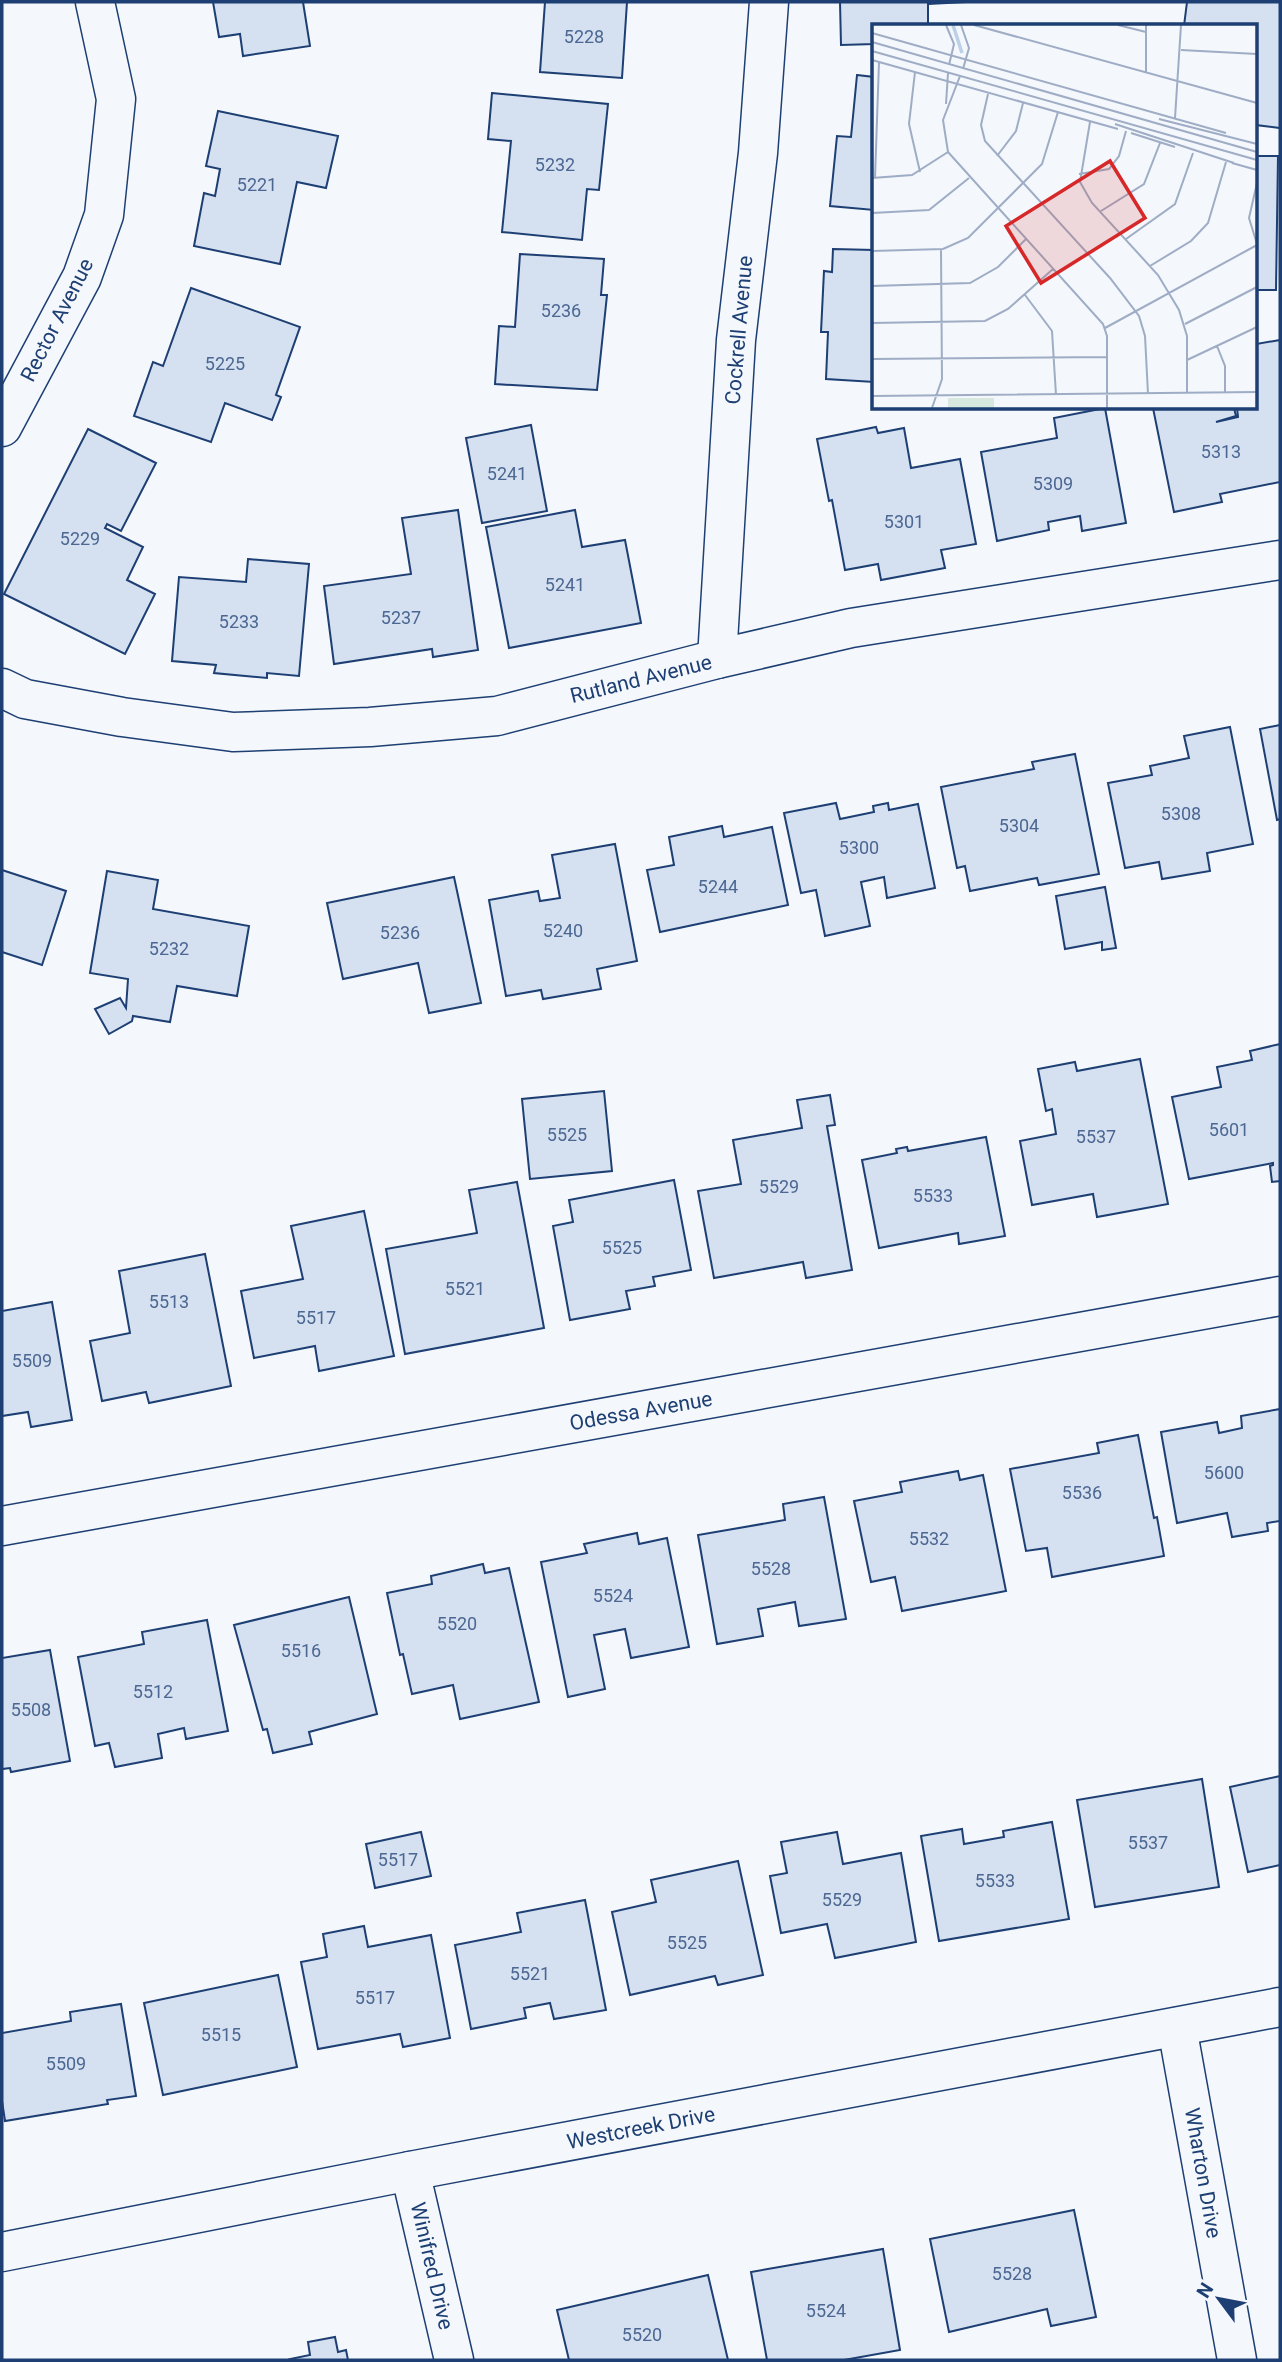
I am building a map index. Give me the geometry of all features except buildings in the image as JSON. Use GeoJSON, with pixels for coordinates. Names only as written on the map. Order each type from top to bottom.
{"type":"FeatureCollection","features":[{"type":"Feature","properties":{"kind":"street","name":"Rector Avenue"},"geometry":{"type":"LineString","coordinates":[[2,427],[82,277],[104,215],[116,99],[95,2]]}},
{"type":"Feature","properties":{"kind":"street","name":"Cockrell Avenue"},"geometry":{"type":"LineString","coordinates":[[717,659],[736,340],[758,153],[769,2]]}},
{"type":"Feature","properties":{"kind":"street","name":"Rutland Avenue"},"geometry":{"type":"LineString","coordinates":[[2,688],[25,699],[122,717],[233,732],[370,727],[496,716],[850,628],[1280,560]]}},
{"type":"Feature","properties":{"kind":"street","name":"Odessa Avenue"},"geometry":{"type":"LineString","coordinates":[[2,1526],[1280,1296]]}},
{"type":"Feature","properties":{"kind":"street","name":"Westcreek Drive"},"geometry":{"type":"LineString","coordinates":[[2,2252],[410,2171],[1280,2007]]}},
{"type":"Feature","properties":{"kind":"street","name":"Wharton Drive"},"geometry":{"type":"LineString","coordinates":[[1177,2027],[1237,2360]]}},
{"type":"Feature","properties":{"kind":"street","name":"Winifred Drive"},"geometry":{"type":"LineString","coordinates":[[410,2171],[454,2360]]}}]}
